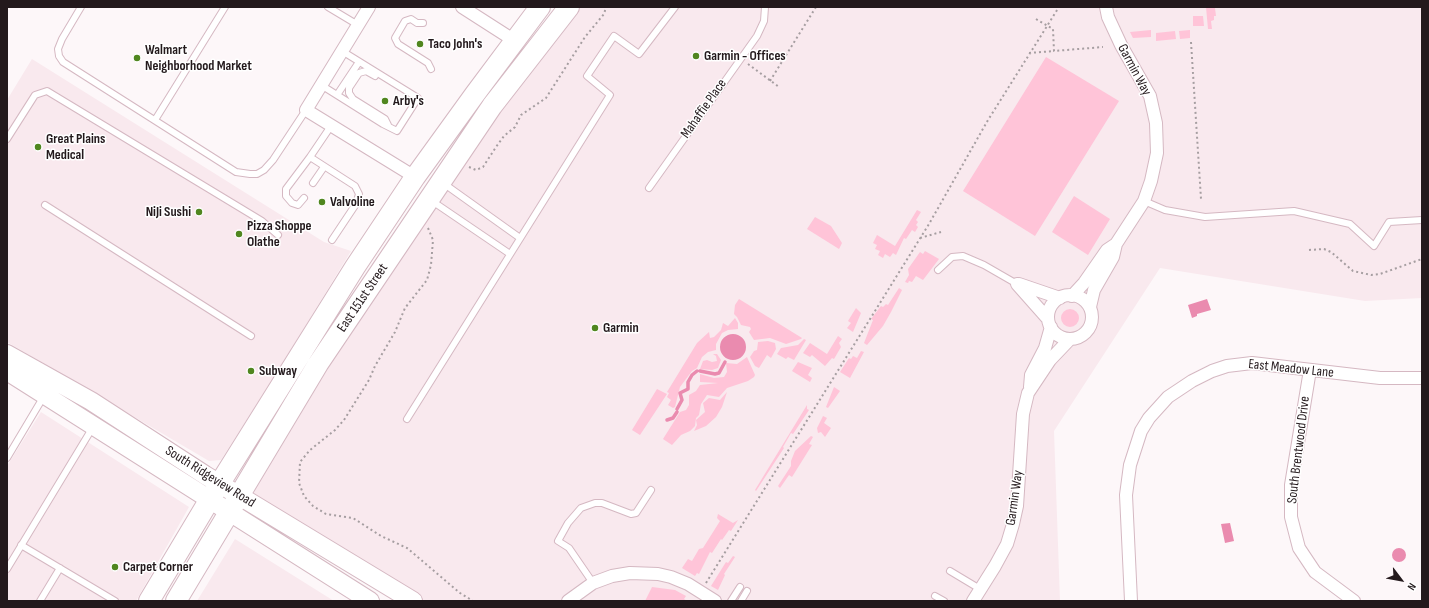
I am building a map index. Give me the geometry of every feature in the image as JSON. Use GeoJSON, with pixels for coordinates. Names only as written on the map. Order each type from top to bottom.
{"type":"FeatureCollection","features":[{"type":"Feature","properties":{"kind":"main road","name":"East 151st Street"},"geometry":{"type":"LineString","coordinates":[[149,601],[215,491],[355,267],[415,177],[540,7]]}},
{"type":"Feature","properties":{"kind":"main road","name":"East 151st Street"},"geometry":{"type":"LineString","coordinates":[[176,601],[318,364],[492,106],[569,7]]}},
{"type":"Feature","properties":{"kind":"main road"},"geometry":{"type":"LineString","coordinates":[[440,182],[437,165],[504,71],[512,44]]}},
{"type":"Feature","properties":{"kind":"main road"},"geometry":{"type":"LineString","coordinates":[[340,331],[342,317],[348,304],[410,210],[415,177]]}},
{"type":"Feature","properties":{"kind":"main road","name":"South Ridgeview Road"},"geometry":{"type":"LineString","coordinates":[[7,354],[91,402],[215,491],[230,512],[370,601]]}},
{"type":"Feature","properties":{"kind":"main road","name":"South Ridgeview Road"},"geometry":{"type":"LineString","coordinates":[[7,371],[94,426],[215,491],[240,495],[413,601]]}},
{"type":"Feature","properties":{"kind":"street"},"geometry":{"type":"LineString","coordinates":[[369,7],[306,110],[415,177]]}},
{"type":"Feature","properties":{"kind":"street"},"geometry":{"type":"LineString","coordinates":[[462,7],[512,44]]}},
{"type":"Feature","properties":{"kind":"street","name":"Garmin Way"},"geometry":{"type":"LineString","coordinates":[[1030,387],[1036,382],[1060,348],[1070,339],[1083,335],[1089,328],[1092,320],[1090,307],[1094,290],[1113,257],[1116,244],[1144,200],[1151,181],[1157,153],[1156,123],[1150,96],[1121,45],[1108,17],[1106,7]]}},
{"type":"Feature","properties":{"kind":"street","name":"Garmin Way"},"geometry":{"type":"LineString","coordinates":[[973,601],[1007,544],[1013,524],[1017,506],[1023,414],[1030,387],[1030,374],[1045,348],[1052,305],[1066,297],[1084,283],[1107,250],[1116,244]]}},
{"type":"Feature","properties":{"kind":"street"},"geometry":{"type":"LineString","coordinates":[[1018,284],[1066,297],[1082,299],[1090,307]]}},
{"type":"Feature","properties":{"kind":"street"},"geometry":{"type":"LineString","coordinates":[[1018,284],[1061,337],[1070,339]]}},
{"type":"Feature","properties":{"kind":"street","name":"East Meadow Lane"},"geometry":{"type":"LineString","coordinates":[[1131,601],[1126,495],[1130,465],[1142,431],[1149,418],[1168,397],[1192,381],[1227,366],[1252,363],[1380,378],[1422,378]]}},
{"type":"Feature","properties":{"kind":"street","name":"South Brentwood Drive"},"geometry":{"type":"LineString","coordinates":[[1310,370],[1291,485],[1291,516],[1299,548],[1315,572],[1354,601]]}},
{"type":"Feature","properties":{"kind":"street"},"geometry":{"type":"LineString","coordinates":[[568,601],[593,583],[612,576],[630,573],[658,574],[688,584],[715,601]]}},
{"type":"Feature","properties":{"kind":"lane"},"geometry":{"type":"LineString","coordinates":[[82,7],[62,39],[58,49],[59,56],[63,62],[236,172],[257,174],[264,170],[273,160],[306,110]]}},
{"type":"Feature","properties":{"kind":"lane"},"geometry":{"type":"LineString","coordinates":[[155,120],[226,7]]}},
{"type":"Feature","properties":{"kind":"lane"},"geometry":{"type":"LineString","coordinates":[[328,7],[358,25]]}},
{"type":"Feature","properties":{"kind":"lane"},"geometry":{"type":"LineString","coordinates":[[407,419],[610,95],[587,76],[614,36],[639,54],[675,7]]}},
{"type":"Feature","properties":{"kind":"lane","name":"Mahaffie Place"},"geometry":{"type":"LineString","coordinates":[[649,188],[757,36],[764,21],[764,7]]}},
{"type":"Feature","properties":{"kind":"lane"},"geometry":{"type":"LineString","coordinates":[[423,23],[417,23],[411,19],[405,21],[395,38],[398,44],[428,63],[431,70]]}},
{"type":"Feature","properties":{"kind":"lane"},"geometry":{"type":"LineString","coordinates":[[321,85],[383,124],[388,125],[398,131],[418,98],[342,51]]}},
{"type":"Feature","properties":{"kind":"lane"},"geometry":{"type":"LineString","coordinates":[[337,95],[359,62]]}},
{"type":"Feature","properties":{"kind":"lane"},"geometry":{"type":"LineString","coordinates":[[388,125],[385,118],[351,97],[349,88],[357,74],[362,71],[369,72],[391,86],[398,86]]}},
{"type":"Feature","properties":{"kind":"lane"},"geometry":{"type":"LineString","coordinates":[[7,139],[35,95],[47,91],[262,221],[278,235]]}},
{"type":"Feature","properties":{"kind":"lane"},"geometry":{"type":"LineString","coordinates":[[304,198],[298,205],[292,203],[286,196],[286,189],[331,126]]}},
{"type":"Feature","properties":{"kind":"lane"},"geometry":{"type":"LineString","coordinates":[[310,157],[355,186],[360,194],[356,204],[332,240]]}},
{"type":"Feature","properties":{"kind":"lane"},"geometry":{"type":"LineString","coordinates":[[313,183],[324,167]]}},
{"type":"Feature","properties":{"kind":"lane"},"geometry":{"type":"LineString","coordinates":[[440,182],[520,238]]}},
{"type":"Feature","properties":{"kind":"lane"},"geometry":{"type":"LineString","coordinates":[[429,199],[510,254]]}},
{"type":"Feature","properties":{"kind":"lane"},"geometry":{"type":"LineString","coordinates":[[1144,200],[1165,210],[1205,217],[1294,211],[1350,224],[1374,246],[1389,222],[1422,220]]}},
{"type":"Feature","properties":{"kind":"lane"},"geometry":{"type":"LineString","coordinates":[[45,206],[251,336]]}},
{"type":"Feature","properties":{"kind":"lane"},"geometry":{"type":"LineString","coordinates":[[938,270],[952,257],[964,256],[984,264],[1018,284]]}},
{"type":"Feature","properties":{"kind":"lane"},"geometry":{"type":"LineString","coordinates":[[7,458],[45,395]]}},
{"type":"Feature","properties":{"kind":"lane"},"geometry":{"type":"LineString","coordinates":[[7,569],[94,426]]}},
{"type":"Feature","properties":{"kind":"lane"},"geometry":{"type":"LineString","coordinates":[[593,583],[569,548],[558,541],[568,523],[581,508],[595,503],[602,503],[631,514],[636,513],[650,490]]}},
{"type":"Feature","properties":{"kind":"lane"},"geometry":{"type":"LineString","coordinates":[[22,545],[115,601]]}},
{"type":"Feature","properties":{"kind":"lane"},"geometry":{"type":"LineString","coordinates":[[40,601],[60,568]]}},
{"type":"Feature","properties":{"kind":"lane"},"geometry":{"type":"LineString","coordinates":[[950,571],[980,589]]}},
{"type":"Feature","properties":{"kind":"lane"},"geometry":{"type":"LineString","coordinates":[[731,601],[740,586]]}},
{"type":"Feature","properties":{"kind":"lane"},"geometry":{"type":"LineString","coordinates":[[741,601],[747,591]]}},
{"type":"Feature","properties":{"kind":"lane"},"geometry":{"type":"LineString","coordinates":[[935,596],[944,601]]}},
{"type":"Feature","properties":{"kind":"path"},"geometry":{"type":"LineString","coordinates":[[466,165],[476,170],[484,167],[500,141],[515,127],[522,115],[546,98],[585,37],[604,14],[606,7]]}},
{"type":"Feature","properties":{"kind":"path"},"geometry":{"type":"LineString","coordinates":[[770,80],[816,7]]}},
{"type":"Feature","properties":{"kind":"path"},"geometry":{"type":"LineString","coordinates":[[705,584],[918,238],[929,224],[988,120],[1059,7]]}},
{"type":"Feature","properties":{"kind":"path"},"geometry":{"type":"LineString","coordinates":[[1036,19],[1053,29],[1054,51]]}},
{"type":"Feature","properties":{"kind":"path"},"geometry":{"type":"LineString","coordinates":[[1191,42],[1201,200]]}},
{"type":"Feature","properties":{"kind":"path"},"geometry":{"type":"LineString","coordinates":[[1029,53],[1103,47]]}},
{"type":"Feature","properties":{"kind":"path"},"geometry":{"type":"LineString","coordinates":[[740,58],[779,87]]}},
{"type":"Feature","properties":{"kind":"path"},"geometry":{"type":"LineString","coordinates":[[425,225],[432,234],[433,240],[428,280],[405,308],[395,332],[375,366],[369,380],[344,420],[335,430],[310,450],[300,462],[299,483],[304,496],[313,506],[326,514],[354,518],[381,536],[407,548],[473,601]]}},
{"type":"Feature","properties":{"kind":"path"},"geometry":{"type":"LineString","coordinates":[[918,238],[941,232]]}},
{"type":"Feature","properties":{"kind":"path"},"geometry":{"type":"LineString","coordinates":[[1309,250],[1324,248],[1331,252],[1353,271],[1371,275],[1380,274],[1422,259]]}},
{"type":"Feature","properties":{"kind":"shaded area"},"geometry":{"type":"Polygon","coordinates":[[[569,7],[1422,7],[1422,298],[1365,301],[1160,268],[1054,431],[1060,601],[413,601],[240,495],[569,7]]]}},
{"type":"Feature","properties":{"kind":"shaded area"},"geometry":{"type":"Polygon","coordinates":[[[1206,7],[1215,8],[1216,16],[1214,16],[1214,20],[1211,21],[1212,29],[1208,29],[1206,7]]]}},
{"type":"Feature","properties":{"kind":"shaded area"},"geometry":{"type":"Polygon","coordinates":[[[1193,16],[1203,16],[1204,26],[1193,26],[1193,16]]]}},
{"type":"Feature","properties":{"kind":"shaded area"},"geometry":{"type":"Polygon","coordinates":[[[1151,30],[1151,37],[1133,38],[1130,32],[1151,30]]]}},
{"type":"Feature","properties":{"kind":"shaded area"},"geometry":{"type":"Polygon","coordinates":[[[1190,30],[1190,38],[1180,39],[1179,31],[1190,30]]]}},
{"type":"Feature","properties":{"kind":"shaded area"},"geometry":{"type":"Polygon","coordinates":[[[1175,31],[1176,39],[1156,41],[1156,33],[1175,31]]]}},
{"type":"Feature","properties":{"kind":"shaded area"},"geometry":{"type":"Polygon","coordinates":[[[1046,57],[1119,101],[1035,236],[963,191],[1046,57]]]}},
{"type":"Feature","properties":{"kind":"shaded area"},"geometry":{"type":"Polygon","coordinates":[[[32,59],[324,242],[351,251],[286,358],[221,460],[209,461],[7,342],[7,100],[32,59]]]}},
{"type":"Feature","properties":{"kind":"shaded area"},"geometry":{"type":"Polygon","coordinates":[[[1074,196],[1110,219],[1088,255],[1052,232],[1074,196]]]}},
{"type":"Feature","properties":{"kind":"shaded area"},"geometry":{"type":"Polygon","coordinates":[[[917,210],[921,212],[916,220],[918,222],[916,225],[918,227],[915,232],[912,230],[906,239],[904,238],[896,255],[893,253],[890,257],[885,254],[883,258],[878,255],[880,251],[875,249],[877,245],[873,243],[877,235],[895,246],[917,210]]]}},
{"type":"Feature","properties":{"kind":"shaded area"},"geometry":{"type":"Polygon","coordinates":[[[815,217],[831,226],[842,243],[839,249],[807,229],[815,217]]]}},
{"type":"Feature","properties":{"kind":"shaded area"},"geometry":{"type":"Polygon","coordinates":[[[925,251],[939,259],[923,280],[916,276],[912,282],[905,282],[909,275],[908,269],[920,252],[923,254],[925,251]]]}},
{"type":"Feature","properties":{"kind":"shaded area"},"geometry":{"type":"Polygon","coordinates":[[[899,288],[902,290],[891,312],[883,326],[867,345],[864,343],[873,320],[871,319],[881,306],[883,307],[886,304],[888,305],[899,288]]]}},
{"type":"Feature","properties":{"kind":"shaded area"},"geometry":{"type":"Polygon","coordinates":[[[739,299],[802,338],[786,344],[770,338],[754,340],[749,332],[751,329],[750,327],[741,325],[734,314],[735,305],[739,299]]]}},
{"type":"Feature","properties":{"kind":"shaded area"},"geometry":{"type":"Polygon","coordinates":[[[1207,299],[1211,310],[1197,314],[1197,316],[1192,318],[1188,305],[1207,299]]]}},
{"type":"Feature","properties":{"kind":"shaded area"},"geometry":{"type":"Polygon","coordinates":[[[856,308],[861,313],[853,332],[847,328],[851,323],[848,321],[856,308]]]}},
{"type":"Feature","properties":{"kind":"shaded area"},"geometry":{"type":"Polygon","coordinates":[[[1070,309],[1076,312],[1079,318],[1076,324],[1070,327],[1064,324],[1061,318],[1064,312],[1070,309]]]}},
{"type":"Feature","properties":{"kind":"shaded area"},"geometry":{"type":"Polygon","coordinates":[[[735,318],[738,323],[738,329],[728,330],[722,333],[716,344],[716,350],[708,352],[702,357],[697,368],[692,371],[680,387],[675,407],[673,408],[668,405],[671,400],[667,397],[669,393],[667,392],[697,343],[709,332],[710,338],[714,337],[721,330],[723,323],[728,326],[735,318]]]}},
{"type":"Feature","properties":{"kind":"shaded area"},"geometry":{"type":"Polygon","coordinates":[[[733,334],[742,338],[746,347],[742,356],[733,360],[724,356],[720,347],[724,338],[733,334]]]}},
{"type":"Feature","properties":{"kind":"shaded area"},"geometry":{"type":"Polygon","coordinates":[[[838,336],[842,339],[839,343],[841,347],[834,359],[832,358],[825,366],[812,355],[810,357],[803,353],[810,343],[827,354],[838,336]]]}},
{"type":"Feature","properties":{"kind":"shaded area"},"geometry":{"type":"Polygon","coordinates":[[[804,339],[806,340],[794,360],[788,357],[786,359],[777,354],[781,348],[798,345],[804,339]]]}},
{"type":"Feature","properties":{"kind":"shaded area"},"geometry":{"type":"Polygon","coordinates":[[[768,341],[775,343],[776,349],[771,358],[767,355],[759,368],[755,366],[750,357],[754,351],[757,350],[758,342],[768,341]]]}},
{"type":"Feature","properties":{"kind":"shaded area"},"geometry":{"type":"Polygon","coordinates":[[[861,351],[864,352],[850,378],[840,372],[849,358],[851,359],[853,356],[857,358],[861,351]]]}},
{"type":"Feature","properties":{"kind":"shaded area"},"geometry":{"type":"Polygon","coordinates":[[[713,354],[717,354],[721,360],[718,368],[712,370],[700,369],[703,361],[717,361],[716,356],[713,354]]]}},
{"type":"Feature","properties":{"kind":"shaded area"},"geometry":{"type":"Polygon","coordinates":[[[747,357],[755,375],[754,377],[748,381],[727,388],[719,397],[707,395],[701,404],[695,426],[690,431],[681,435],[672,445],[663,439],[680,412],[686,410],[689,405],[689,395],[696,391],[700,385],[718,383],[700,382],[700,374],[714,378],[724,377],[727,372],[726,363],[737,364],[747,357]]]}},
{"type":"Feature","properties":{"kind":"shaded area"},"geometry":{"type":"Polygon","coordinates":[[[798,362],[812,368],[808,375],[812,378],[810,382],[792,371],[798,362]]]}},
{"type":"Feature","properties":{"kind":"shaded area"},"geometry":{"type":"Polygon","coordinates":[[[834,387],[840,391],[828,408],[826,407],[834,387]]]}},
{"type":"Feature","properties":{"kind":"shaded area"},"geometry":{"type":"Polygon","coordinates":[[[657,389],[667,394],[640,435],[632,430],[657,389]]]}},
{"type":"Feature","properties":{"kind":"shaded area"},"geometry":{"type":"Polygon","coordinates":[[[727,392],[722,407],[716,417],[706,426],[694,431],[697,425],[696,420],[705,412],[703,403],[709,398],[720,400],[727,392]]]}},
{"type":"Feature","properties":{"kind":"shaded area"},"geometry":{"type":"Polygon","coordinates":[[[807,405],[807,409],[809,410],[793,434],[791,433],[783,447],[784,448],[756,491],[755,490],[807,405]]]}},
{"type":"Feature","properties":{"kind":"shaded area"},"geometry":{"type":"Polygon","coordinates":[[[41,412],[189,507],[136,601],[7,601],[7,466],[41,412]]]}},
{"type":"Feature","properties":{"kind":"shaded area"},"geometry":{"type":"Polygon","coordinates":[[[823,416],[827,418],[824,423],[831,428],[825,437],[821,432],[818,433],[817,428],[823,416]]]}},
{"type":"Feature","properties":{"kind":"shaded area"},"geometry":{"type":"Polygon","coordinates":[[[811,436],[813,437],[809,444],[812,445],[792,477],[789,475],[780,488],[778,486],[791,466],[791,461],[795,451],[811,436]]]}},
{"type":"Feature","properties":{"kind":"shaded area"},"geometry":{"type":"Polygon","coordinates":[[[718,514],[733,523],[738,520],[731,531],[729,530],[722,540],[721,539],[712,553],[710,552],[699,574],[697,573],[695,576],[682,568],[688,559],[692,561],[699,549],[703,548],[720,521],[717,518],[718,514]]]}},
{"type":"Feature","properties":{"kind":"shaded area"},"geometry":{"type":"Polygon","coordinates":[[[1230,523],[1234,541],[1225,543],[1221,524],[1230,523]]]}},
{"type":"Feature","properties":{"kind":"shaded area"},"geometry":{"type":"Polygon","coordinates":[[[235,539],[334,601],[197,601],[235,539]]]}},
{"type":"Feature","properties":{"kind":"shaded area"},"geometry":{"type":"Polygon","coordinates":[[[1396,548],[1402,548],[1406,552],[1406,558],[1402,562],[1396,562],[1392,558],[1392,552],[1396,548]]]}},
{"type":"Feature","properties":{"kind":"shaded area"},"geometry":{"type":"Polygon","coordinates":[[[733,556],[735,557],[724,574],[725,575],[718,590],[711,586],[726,562],[728,563],[733,556]]]}},
{"type":"Feature","properties":{"kind":"shaded area"},"geometry":{"type":"Polygon","coordinates":[[[652,587],[675,590],[686,596],[684,599],[687,601],[645,601],[652,587]]]}},
{"type":"Feature","properties":{"kind":"waterway"},"geometry":{"type":"LineString","coordinates":[[700,371],[715,374],[719,373],[725,362]]}},
{"type":"Feature","properties":{"kind":"waterway"},"geometry":{"type":"LineString","coordinates":[[677,409],[682,400],[680,393],[688,389],[688,382],[692,375],[697,371]]}},
{"type":"Feature","properties":{"kind":"waterway"},"geometry":{"type":"LineString","coordinates":[[667,420],[673,418],[677,412]]}},
{"type":"Feature","properties":{"kind":"place","name":"Taco John's"},"geometry":{"type":"Point","coordinates":[420,44]}},
{"type":"Feature","properties":{"kind":"place","name":"Garmin - Offices"},"geometry":{"type":"Point","coordinates":[696,56]}},
{"type":"Feature","properties":{"kind":"place","name":"Walmart Neighborhood Market"},"geometry":{"type":"Point","coordinates":[137,58]}},
{"type":"Feature","properties":{"kind":"place","name":"Arby's"},"geometry":{"type":"Point","coordinates":[385,101]}},
{"type":"Feature","properties":{"kind":"place","name":"Great Plains Medical"},"geometry":{"type":"Point","coordinates":[38,147]}},
{"type":"Feature","properties":{"kind":"place","name":"Valvoline"},"geometry":{"type":"Point","coordinates":[322,202]}},
{"type":"Feature","properties":{"kind":"place","name":"NiJi Sushi"},"geometry":{"type":"Point","coordinates":[199,212]}},
{"type":"Feature","properties":{"kind":"place","name":"Pizza Shoppe Olathe"},"geometry":{"type":"Point","coordinates":[239,234]}},
{"type":"Feature","properties":{"kind":"place","name":"Garmin"},"geometry":{"type":"Point","coordinates":[595,328]}},
{"type":"Feature","properties":{"kind":"place","name":"Subway"},"geometry":{"type":"Point","coordinates":[251,371]}},
{"type":"Feature","properties":{"kind":"place","name":"Carpet Corner"},"geometry":{"type":"Point","coordinates":[115,567]}}]}
